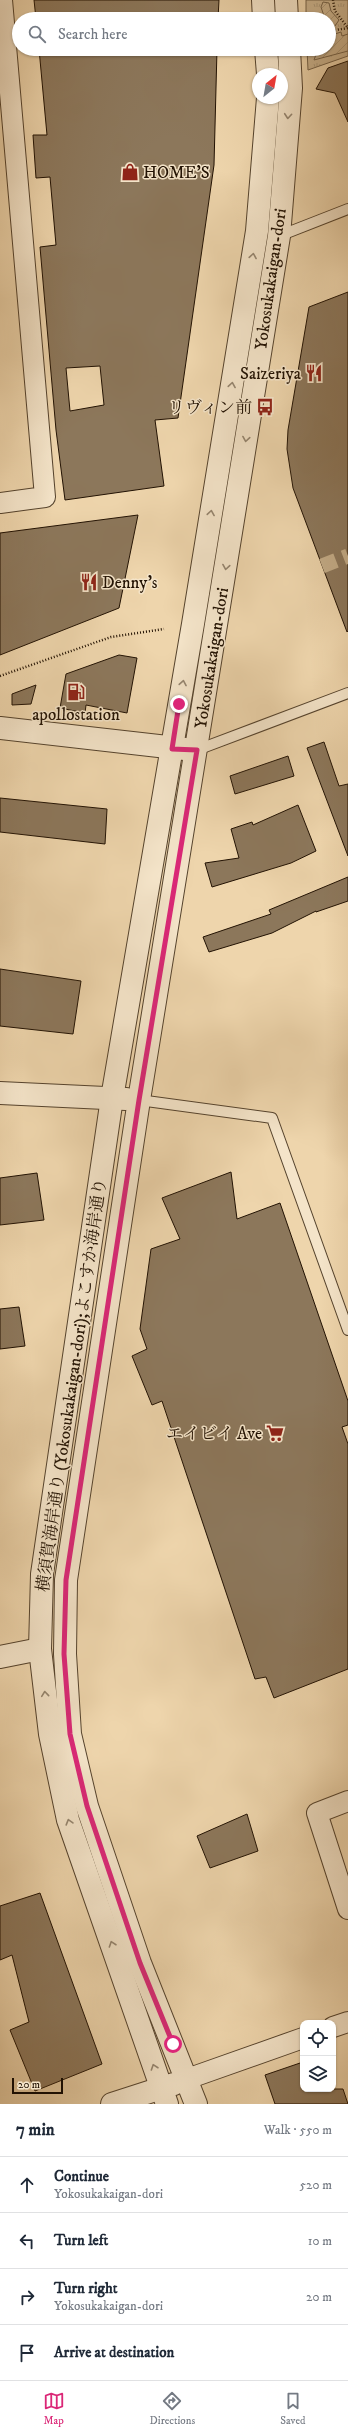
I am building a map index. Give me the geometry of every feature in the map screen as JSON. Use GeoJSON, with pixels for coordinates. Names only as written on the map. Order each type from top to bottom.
{"type":"FeatureCollection","features":[{"type":"Feature","properties":{"kind":"street"},"geometry":{"type":"LineString","coordinates":[[0,504],[45,497],[2,0]]}},
{"type":"Feature","properties":{"kind":"street"},"geometry":{"type":"LineString","coordinates":[[263,0],[264,12]]}},
{"type":"Feature","properties":{"kind":"street"},"geometry":{"type":"LineString","coordinates":[[286,0],[287,12]]}},
{"type":"Feature","properties":{"kind":"street"},"geometry":{"type":"LineString","coordinates":[[267,56],[268,68]]}},
{"type":"Feature","properties":{"kind":"street","name":"Yokosukakaigan-dori"},"geometry":{"type":"LineString","coordinates":[[196,2104],[140,1963],[87,1806],[70,1734],[64,1654],[66,1580],[139,1100],[197,750],[279,236],[291,88],[289,56]]}},
{"type":"Feature","properties":{"kind":"street","name":"Yokosukakaigan-dori"},"geometry":{"type":"LineString","coordinates":[[172,749],[257,231],[268,104]]}},
{"type":"Feature","properties":{"kind":"street"},"geometry":{"type":"LineString","coordinates":[[0,728],[172,749],[197,750]]}},
{"type":"Feature","properties":{"kind":"street","name":"横須賀海岸通り (Yokosukakaigan-dori);よこすか海岸通り"},"geometry":{"type":"LineString","coordinates":[[164,2096],[68,1820],[50,1734],[40,1650],[42,1574],[112,1098],[172,749]]}},
{"type":"Feature","properties":{"kind":"street"},"geometry":{"type":"LineString","coordinates":[[0,1093],[139,1100]]}},
{"type":"Feature","properties":{"kind":"street"},"geometry":{"type":"LineString","coordinates":[[0,1657],[40,1650]]}},
{"type":"Feature","properties":{"kind":"street"},"geometry":{"type":"LineString","coordinates":[[348,1801],[317,1813],[348,1909]]}},
{"type":"Feature","properties":{"kind":"street"},"geometry":{"type":"LineString","coordinates":[[336,2026],[348,2022]]}},
{"type":"Feature","properties":{"kind":"street"},"geometry":{"type":"LineString","coordinates":[[112,2104],[164,2096],[187,2079],[300,2039]]}},
{"type":"Feature","properties":{"kind":"lane"},"geometry":{"type":"LineString","coordinates":[[279,236],[348,209]]}},
{"type":"Feature","properties":{"kind":"lane"},"geometry":{"type":"LineString","coordinates":[[197,750],[348,693]]}},
{"type":"Feature","properties":{"kind":"lane"},"geometry":{"type":"LineString","coordinates":[[139,1100],[272,1118],[348,1330]]}},
{"type":"Feature","properties":{"kind":"path"},"geometry":{"type":"LineString","coordinates":[[333,0],[335,10],[348,28],[336,30]]}},
{"type":"Feature","properties":{"kind":"path"},"geometry":{"type":"LineString","coordinates":[[0,676],[111,637],[164,629]]}},
{"type":"Feature","properties":{"kind":"green space"},"geometry":{"type":"Polygon","coordinates":[[[306,0],[348,0],[348,56],[308,70],[307,56],[336,56],[336,12],[306,12],[306,0]]]}},
{"type":"Feature","properties":{"kind":"green space"},"geometry":{"type":"Polygon","coordinates":[[[323,2],[329,3],[332,12],[323,12],[321,7],[323,2]]]}},
{"type":"Feature","properties":{"kind":"green space"},"geometry":{"type":"Polygon","coordinates":[[[336,17],[339,20],[336,24],[336,17]]]}},
{"type":"Feature","properties":{"kind":"green space"},"geometry":{"type":"Polygon","coordinates":[[[341,32],[342,36],[348,34],[348,51],[336,54],[336,34],[341,32]]]}},
{"type":"Feature","properties":{"kind":"green space"},"geometry":{"type":"Polygon","coordinates":[[[315,56],[329,56],[314,60],[315,56]]]}},
{"type":"Feature","properties":{"kind":"building"},"geometry":{"type":"Polygon","coordinates":[[[34,0],[219,0],[218,12],[35,12],[34,0]]]}},
{"type":"Feature","properties":{"kind":"building"},"geometry":{"type":"Polygon","coordinates":[[[40,56],[217,56],[214,165],[178,418],[155,420],[164,486],[65,500],[56,430],[40,247],[56,245],[50,177],[36,178],[33,135],[47,135],[40,56]],[[100,366],[66,368],[70,411],[104,405],[100,366]]]}},
{"type":"Feature","properties":{"kind":"building"},"geometry":{"type":"Polygon","coordinates":[[[348,61],[348,122],[335,93],[316,89],[328,68],[348,61]]]}},
{"type":"Feature","properties":{"kind":"building"},"geometry":{"type":"Polygon","coordinates":[[[348,292],[347,632],[293,488],[287,449],[288,430],[309,307],[348,292]]]}},
{"type":"Feature","properties":{"kind":"building"},"geometry":{"type":"Polygon","coordinates":[[[138,515],[119,608],[0,655],[0,533],[138,515]]]}},
{"type":"Feature","properties":{"kind":"building"},"geometry":{"type":"Polygon","coordinates":[[[119,655],[137,658],[127,713],[86,705],[85,713],[60,708],[66,674],[119,655]]]}},
{"type":"Feature","properties":{"kind":"building"},"geometry":{"type":"Polygon","coordinates":[[[36,685],[31,704],[12,705],[12,694],[36,685]]]}},
{"type":"Feature","properties":{"kind":"building"},"geometry":{"type":"Polygon","coordinates":[[[324,742],[339,786],[348,784],[348,856],[307,748],[324,742]]]}},
{"type":"Feature","properties":{"kind":"building"},"geometry":{"type":"Polygon","coordinates":[[[288,756],[294,776],[235,794],[230,776],[288,756]]]}},
{"type":"Feature","properties":{"kind":"building"},"geometry":{"type":"Polygon","coordinates":[[[0,798],[107,809],[105,844],[0,832],[0,798]]]}},
{"type":"Feature","properties":{"kind":"building"},"geometry":{"type":"Polygon","coordinates":[[[298,805],[316,851],[291,863],[212,887],[205,863],[239,858],[231,829],[252,822],[253,825],[298,805]]]}},
{"type":"Feature","properties":{"kind":"building"},"geometry":{"type":"Polygon","coordinates":[[[348,877],[348,901],[316,911],[272,933],[209,952],[203,937],[271,914],[269,910],[348,877]]]}},
{"type":"Feature","properties":{"kind":"building"},"geometry":{"type":"Polygon","coordinates":[[[0,969],[81,981],[73,1034],[0,1026],[0,969]]]}},
{"type":"Feature","properties":{"kind":"building"},"geometry":{"type":"Polygon","coordinates":[[[231,1172],[237,1219],[280,1203],[348,1401],[348,1425],[342,1427],[348,1444],[348,1669],[274,1698],[266,1677],[255,1679],[162,1401],[152,1405],[132,1356],[147,1349],[140,1329],[151,1249],[180,1239],[162,1198],[231,1172]]]}},
{"type":"Feature","properties":{"kind":"building"},"geometry":{"type":"Polygon","coordinates":[[[37,1173],[44,1220],[0,1225],[0,1178],[37,1173]]]}},
{"type":"Feature","properties":{"kind":"building"},"geometry":{"type":"Polygon","coordinates":[[[19,1307],[25,1346],[0,1349],[0,1309],[19,1307]]]}},
{"type":"Feature","properties":{"kind":"building"},"geometry":{"type":"Polygon","coordinates":[[[247,1814],[258,1851],[210,1868],[197,1836],[247,1814]]]}},
{"type":"Feature","properties":{"kind":"building"},"geometry":{"type":"Polygon","coordinates":[[[40,1893],[102,2064],[35,2091],[10,2030],[29,2022],[12,1955],[0,1960],[0,1906],[40,1893]]]}},
{"type":"Feature","properties":{"kind":"building"},"geometry":{"type":"Polygon","coordinates":[[[300,2063],[300,2092],[336,2092],[336,2089],[343,2089],[348,2104],[275,2104],[265,2075],[300,2063]]]}},
{"type":"Feature","properties":{"kind":"tunnel"},"geometry":{"type":"LineString","coordinates":[[322,566],[348,556]]}},
{"type":"Feature","properties":{"kind":"place","name":"HOME'S"},"geometry":{"type":"Point","coordinates":[130,172]}},
{"type":"Feature","properties":{"kind":"place","name":"Saizeriya"},"geometry":{"type":"Point","coordinates":[314,373]}},
{"type":"Feature","properties":{"kind":"place","name":"リヴィン前"},"geometry":{"type":"Point","coordinates":[265,407]}},
{"type":"Feature","properties":{"kind":"place","name":"Denny's"},"geometry":{"type":"Point","coordinates":[89,582]}},
{"type":"Feature","properties":{"kind":"place","name":"apollostation"},"geometry":{"type":"Point","coordinates":[76,692]}},
{"type":"Feature","properties":{"kind":"place","name":"エイビイ Ave"},"geometry":{"type":"Point","coordinates":[275,1433]}},
{"type":"Feature","properties":{"kind":"route"},"geometry":{"type":"LineString","coordinates":[[173,2044],[140,1963],[87,1806],[70,1734],[64,1654],[66,1580],[139,1100],[197,750],[172,749],[179,704]]}}]}
